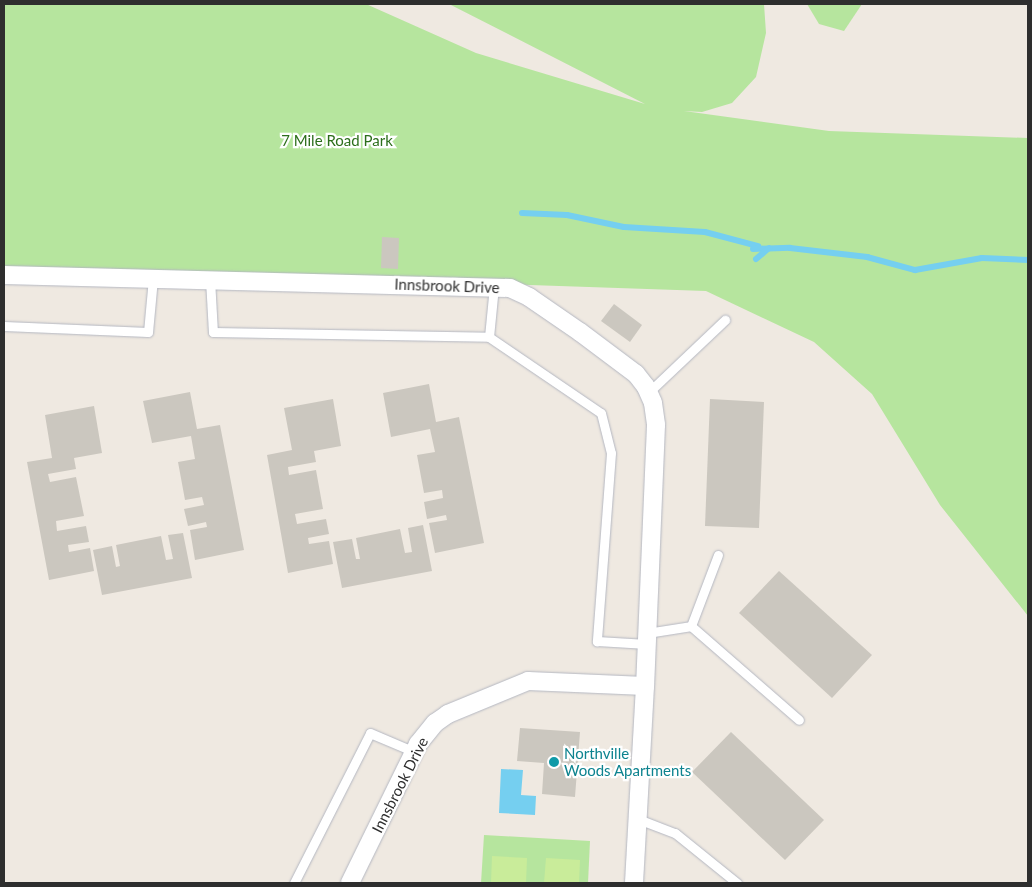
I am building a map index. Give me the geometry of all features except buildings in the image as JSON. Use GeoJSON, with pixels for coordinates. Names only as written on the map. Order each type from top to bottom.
{"type":"FeatureCollection","features":[{"type":"Feature","properties":{"kind":"street","name":"Innsbrook Drive"},"geometry":{"type":"LineString","coordinates":[[4,275],[494,286],[529,296],[636,374],[649,392],[656,425],[645,686],[634,883]]}},
{"type":"Feature","properties":{"kind":"street","name":"Innsbrook Drive"},"geometry":{"type":"LineString","coordinates":[[350,883],[414,752],[426,733],[448,714],[528,681],[645,686]]}},
{"type":"Feature","properties":{"kind":"lane"},"geometry":{"type":"LineString","coordinates":[[4,326],[148,332],[153,278]]}},
{"type":"Feature","properties":{"kind":"lane"},"geometry":{"type":"LineString","coordinates":[[210,280],[213,332],[489,337],[601,413],[611,452],[597,641],[647,639],[691,626]]}},
{"type":"Feature","properties":{"kind":"lane"},"geometry":{"type":"LineString","coordinates":[[489,337],[494,286]]}},
{"type":"Feature","properties":{"kind":"lane"},"geometry":{"type":"LineString","coordinates":[[649,392],[725,320]]}},
{"type":"Feature","properties":{"kind":"lane"},"geometry":{"type":"LineString","coordinates":[[691,626],[718,555]]}},
{"type":"Feature","properties":{"kind":"lane"},"geometry":{"type":"LineString","coordinates":[[691,626],[800,720]]}},
{"type":"Feature","properties":{"kind":"lane"},"geometry":{"type":"LineString","coordinates":[[294,883],[370,733],[414,752]]}},
{"type":"Feature","properties":{"kind":"lane"},"geometry":{"type":"LineString","coordinates":[[638,819],[675,833],[737,883]]}},
{"type":"Feature","properties":{"kind":"green space","name":"7 Mile Road Park"},"geometry":{"type":"Polygon","coordinates":[[[4,4],[366,4],[476,53],[645,104],[449,4],[764,4],[766,33],[756,77],[732,103],[702,112],[684,111],[829,131],[1028,138],[1028,616],[940,505],[872,394],[814,342],[706,291],[4,267],[4,4]]]}},
{"type":"Feature","properties":{"kind":"green space"},"geometry":{"type":"Polygon","coordinates":[[[807,4],[862,4],[844,31],[819,24],[807,4]]]}},
{"type":"Feature","properties":{"kind":"green space"},"geometry":{"type":"Polygon","coordinates":[[[484,835],[590,841],[588,883],[481,883],[484,835]]]}},
{"type":"Feature","properties":{"kind":"green space"},"geometry":{"type":"Polygon","coordinates":[[[492,856],[527,858],[526,883],[491,883],[492,856]]]}},
{"type":"Feature","properties":{"kind":"green space"},"geometry":{"type":"Polygon","coordinates":[[[546,858],[580,860],[579,883],[544,883],[546,858]]]}},
{"type":"Feature","properties":{"kind":"water"},"geometry":{"type":"Polygon","coordinates":[[[501,769],[523,770],[521,795],[536,796],[535,815],[499,813],[501,769]]]}},
{"type":"Feature","properties":{"kind":"waterway"},"geometry":{"type":"LineString","coordinates":[[522,213],[567,215],[624,227],[705,232],[758,246]]}},
{"type":"Feature","properties":{"kind":"waterway"},"geometry":{"type":"LineString","coordinates":[[756,259],[769,248]]}},
{"type":"Feature","properties":{"kind":"waterway"},"geometry":{"type":"LineString","coordinates":[[753,249],[790,248],[867,257],[915,270],[982,258],[1028,260]]}},
{"type":"Feature","properties":{"kind":"place","name":"Northville Woods Apartments"},"geometry":{"type":"Point","coordinates":[554,762]}}]}
